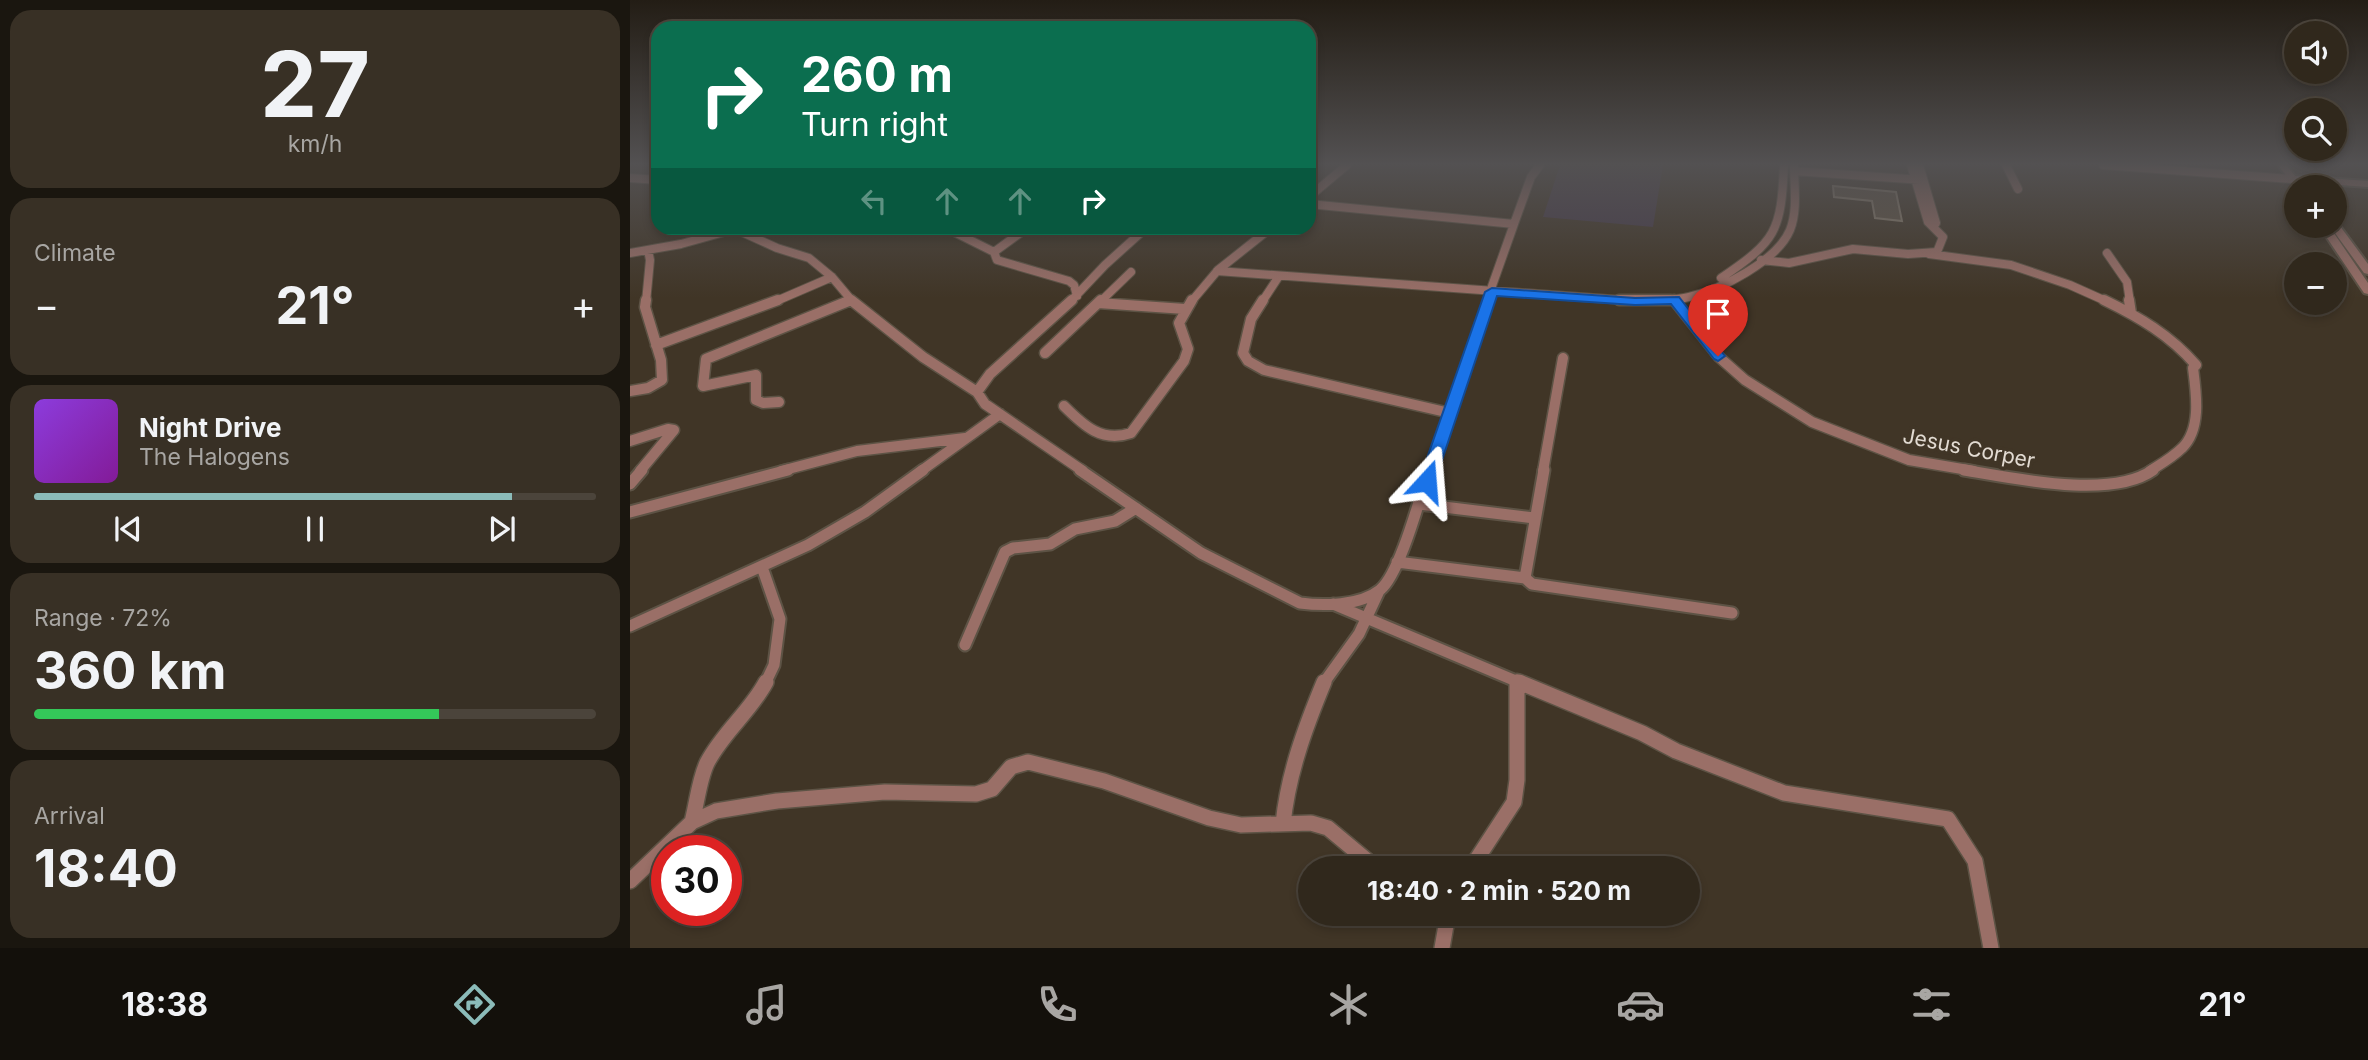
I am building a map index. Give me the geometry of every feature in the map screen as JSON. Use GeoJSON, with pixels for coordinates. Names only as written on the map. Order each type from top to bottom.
{"type":"FeatureCollection","features":[{"type":"Feature","properties":{"kind":"street"},"geometry":{"type":"LineString","coordinates":[[1360,209],[1514,225]]}},
{"type":"Feature","properties":{"kind":"street"},"geometry":{"type":"LineString","coordinates":[[1283,824],[1286,796],[1302,737],[1324,682],[1359,634],[1397,562],[1520,209]]}},
{"type":"Feature","properties":{"kind":"street"},"geometry":{"type":"LineString","coordinates":[[1572,295],[1663,295],[1685,292],[1716,282],[1756,253],[1776,233],[1782,209]]}},
{"type":"Feature","properties":{"kind":"street"},"geometry":{"type":"LineString","coordinates":[[1217,271],[1635,301],[1674,300],[1708,292],[1761,260],[1782,242],[1789,232],[1793,209]]}},
{"type":"Feature","properties":{"kind":"street"},"geometry":{"type":"LineString","coordinates":[[1929,254],[1937,252],[1943,237],[1934,226],[1936,223],[1931,209]]}},
{"type":"Feature","properties":{"kind":"street"},"geometry":{"type":"LineString","coordinates":[[630,254],[707,235]]}},
{"type":"Feature","properties":{"kind":"street"},"geometry":{"type":"LineString","coordinates":[[752,235],[809,258],[832,278],[851,300],[923,357],[977,392],[985,404],[1201,553],[1300,603],[1333,604],[1379,592]]}},
{"type":"Feature","properties":{"kind":"street"},"geometry":{"type":"LineString","coordinates":[[960,235],[994,252],[997,260],[1069,281],[1074,285],[1077,296]]}},
{"type":"Feature","properties":{"kind":"street"},"geometry":{"type":"LineString","coordinates":[[994,252],[1017,235]]}},
{"type":"Feature","properties":{"kind":"street"},"geometry":{"type":"LineString","coordinates":[[977,392],[990,374],[1077,296],[1105,265],[1138,235]]}},
{"type":"Feature","properties":{"kind":"street"},"geometry":{"type":"LineString","coordinates":[[1064,406],[1088,429],[1110,439],[1120,439],[1131,433],[1184,361],[1188,349],[1179,323],[1185,309],[1217,271],[1262,235]]}},
{"type":"Feature","properties":{"kind":"street"},"geometry":{"type":"LineString","coordinates":[[2332,238],[2368,291]]}},
{"type":"Feature","properties":{"kind":"street"},"geometry":{"type":"LineString","coordinates":[[2344,238],[2368,271]]}},
{"type":"Feature","properties":{"kind":"street"},"geometry":{"type":"LineString","coordinates":[[1761,260],[1789,263],[1853,249],[1990,260],[2036,273],[2131,313]]}},
{"type":"Feature","properties":{"kind":"street"},"geometry":{"type":"LineString","coordinates":[[630,391],[648,388],[662,380],[661,360],[645,307],[650,260],[648,250]]}},
{"type":"Feature","properties":{"kind":"street"},"geometry":{"type":"LineString","coordinates":[[2107,253],[2127,282],[2131,313]]}},
{"type":"Feature","properties":{"kind":"street"},"geometry":{"type":"LineString","coordinates":[[1226,263],[1355,279]]}},
{"type":"Feature","properties":{"kind":"street"},"geometry":{"type":"LineString","coordinates":[[1045,353],[1131,272]]}},
{"type":"Feature","properties":{"kind":"street"},"geometry":{"type":"LineString","coordinates":[[1279,276],[1251,319],[1243,353],[1248,361],[1264,370],[1450,413]]}},
{"type":"Feature","properties":{"kind":"street"},"geometry":{"type":"LineString","coordinates":[[656,345],[754,310],[832,278]]}},
{"type":"Feature","properties":{"kind":"street"},"geometry":{"type":"LineString","coordinates":[[779,402],[763,404],[756,400],[758,377],[755,375],[703,386],[706,359],[851,300]]}},
{"type":"Feature","properties":{"kind":"street","name":"Jesus Corper"},"geometry":{"type":"LineString","coordinates":[[1674,300],[1718,356],[1755,387],[1812,422],[1909,460],[2013,478],[2098,486],[2126,482],[2148,473],[2184,447],[2192,433],[2197,401],[2193,369],[2196,365],[2190,357],[2131,313]]}},
{"type":"Feature","properties":{"kind":"street"},"geometry":{"type":"LineString","coordinates":[[1098,303],[1185,309]]}},
{"type":"Feature","properties":{"kind":"street"},"geometry":{"type":"LineString","coordinates":[[1525,578],[1563,358]]}},
{"type":"Feature","properties":{"kind":"street"},"geometry":{"type":"LineString","coordinates":[[630,626],[808,545],[865,512],[1000,414]]}},
{"type":"Feature","properties":{"kind":"street"},"geometry":{"type":"LineString","coordinates":[[630,441],[668,429],[674,430],[630,484]]}},
{"type":"Feature","properties":{"kind":"street"},"geometry":{"type":"LineString","coordinates":[[630,512],[857,451],[968,437]]}},
{"type":"Feature","properties":{"kind":"street"},"geometry":{"type":"LineString","coordinates":[[1419,504],[1534,518]]}},
{"type":"Feature","properties":{"kind":"street"},"geometry":{"type":"LineString","coordinates":[[965,645],[1005,552],[1013,548],[1050,544],[1075,529],[1115,521],[1136,509]]}},
{"type":"Feature","properties":{"kind":"street"},"geometry":{"type":"LineString","coordinates":[[1397,562],[1525,578],[1532,584],[1731,613]]}},
{"type":"Feature","properties":{"kind":"street"},"geometry":{"type":"LineString","coordinates":[[692,822],[706,765],[724,736],[755,703],[774,665],[780,619],[762,567]]}},
{"type":"Feature","properties":{"kind":"street"},"geometry":{"type":"LineString","coordinates":[[1333,604],[1517,680],[1676,751],[1784,793],[1948,819],[1975,861],[1991,948]]}},
{"type":"Feature","properties":{"kind":"street"},"geometry":{"type":"LineString","coordinates":[[1479,856],[1514,802],[1517,780],[1517,680]]}},
{"type":"Feature","properties":{"kind":"street"},"geometry":{"type":"LineString","coordinates":[[630,881],[692,822],[716,811],[777,801],[885,792],[976,794],[992,789],[1011,767],[1028,762],[1104,781],[1209,818],[1241,825],[1311,823],[1328,828],[1362,856]]}},
{"type":"Feature","properties":{"kind":"street"},"geometry":{"type":"LineString","coordinates":[[1442,948],[1446,926]]}},
{"type":"Feature","properties":{"kind":"shaded area"},"geometry":{"type":"Polygon","coordinates":[[[1546,209],[1656,209],[1653,227],[1543,217],[1546,209]]]}},
{"type":"Feature","properties":{"kind":"building"},"geometry":{"type":"Polygon","coordinates":[[[1873,209],[1900,209],[1902,221],[1875,218],[1873,209]]]}},
{"type":"Feature","properties":{"kind":"route"},"geometry":{"type":"LineString","coordinates":[[1427,481],[1492,292],[1635,301],[1674,300],[1718,356]]}}]}
